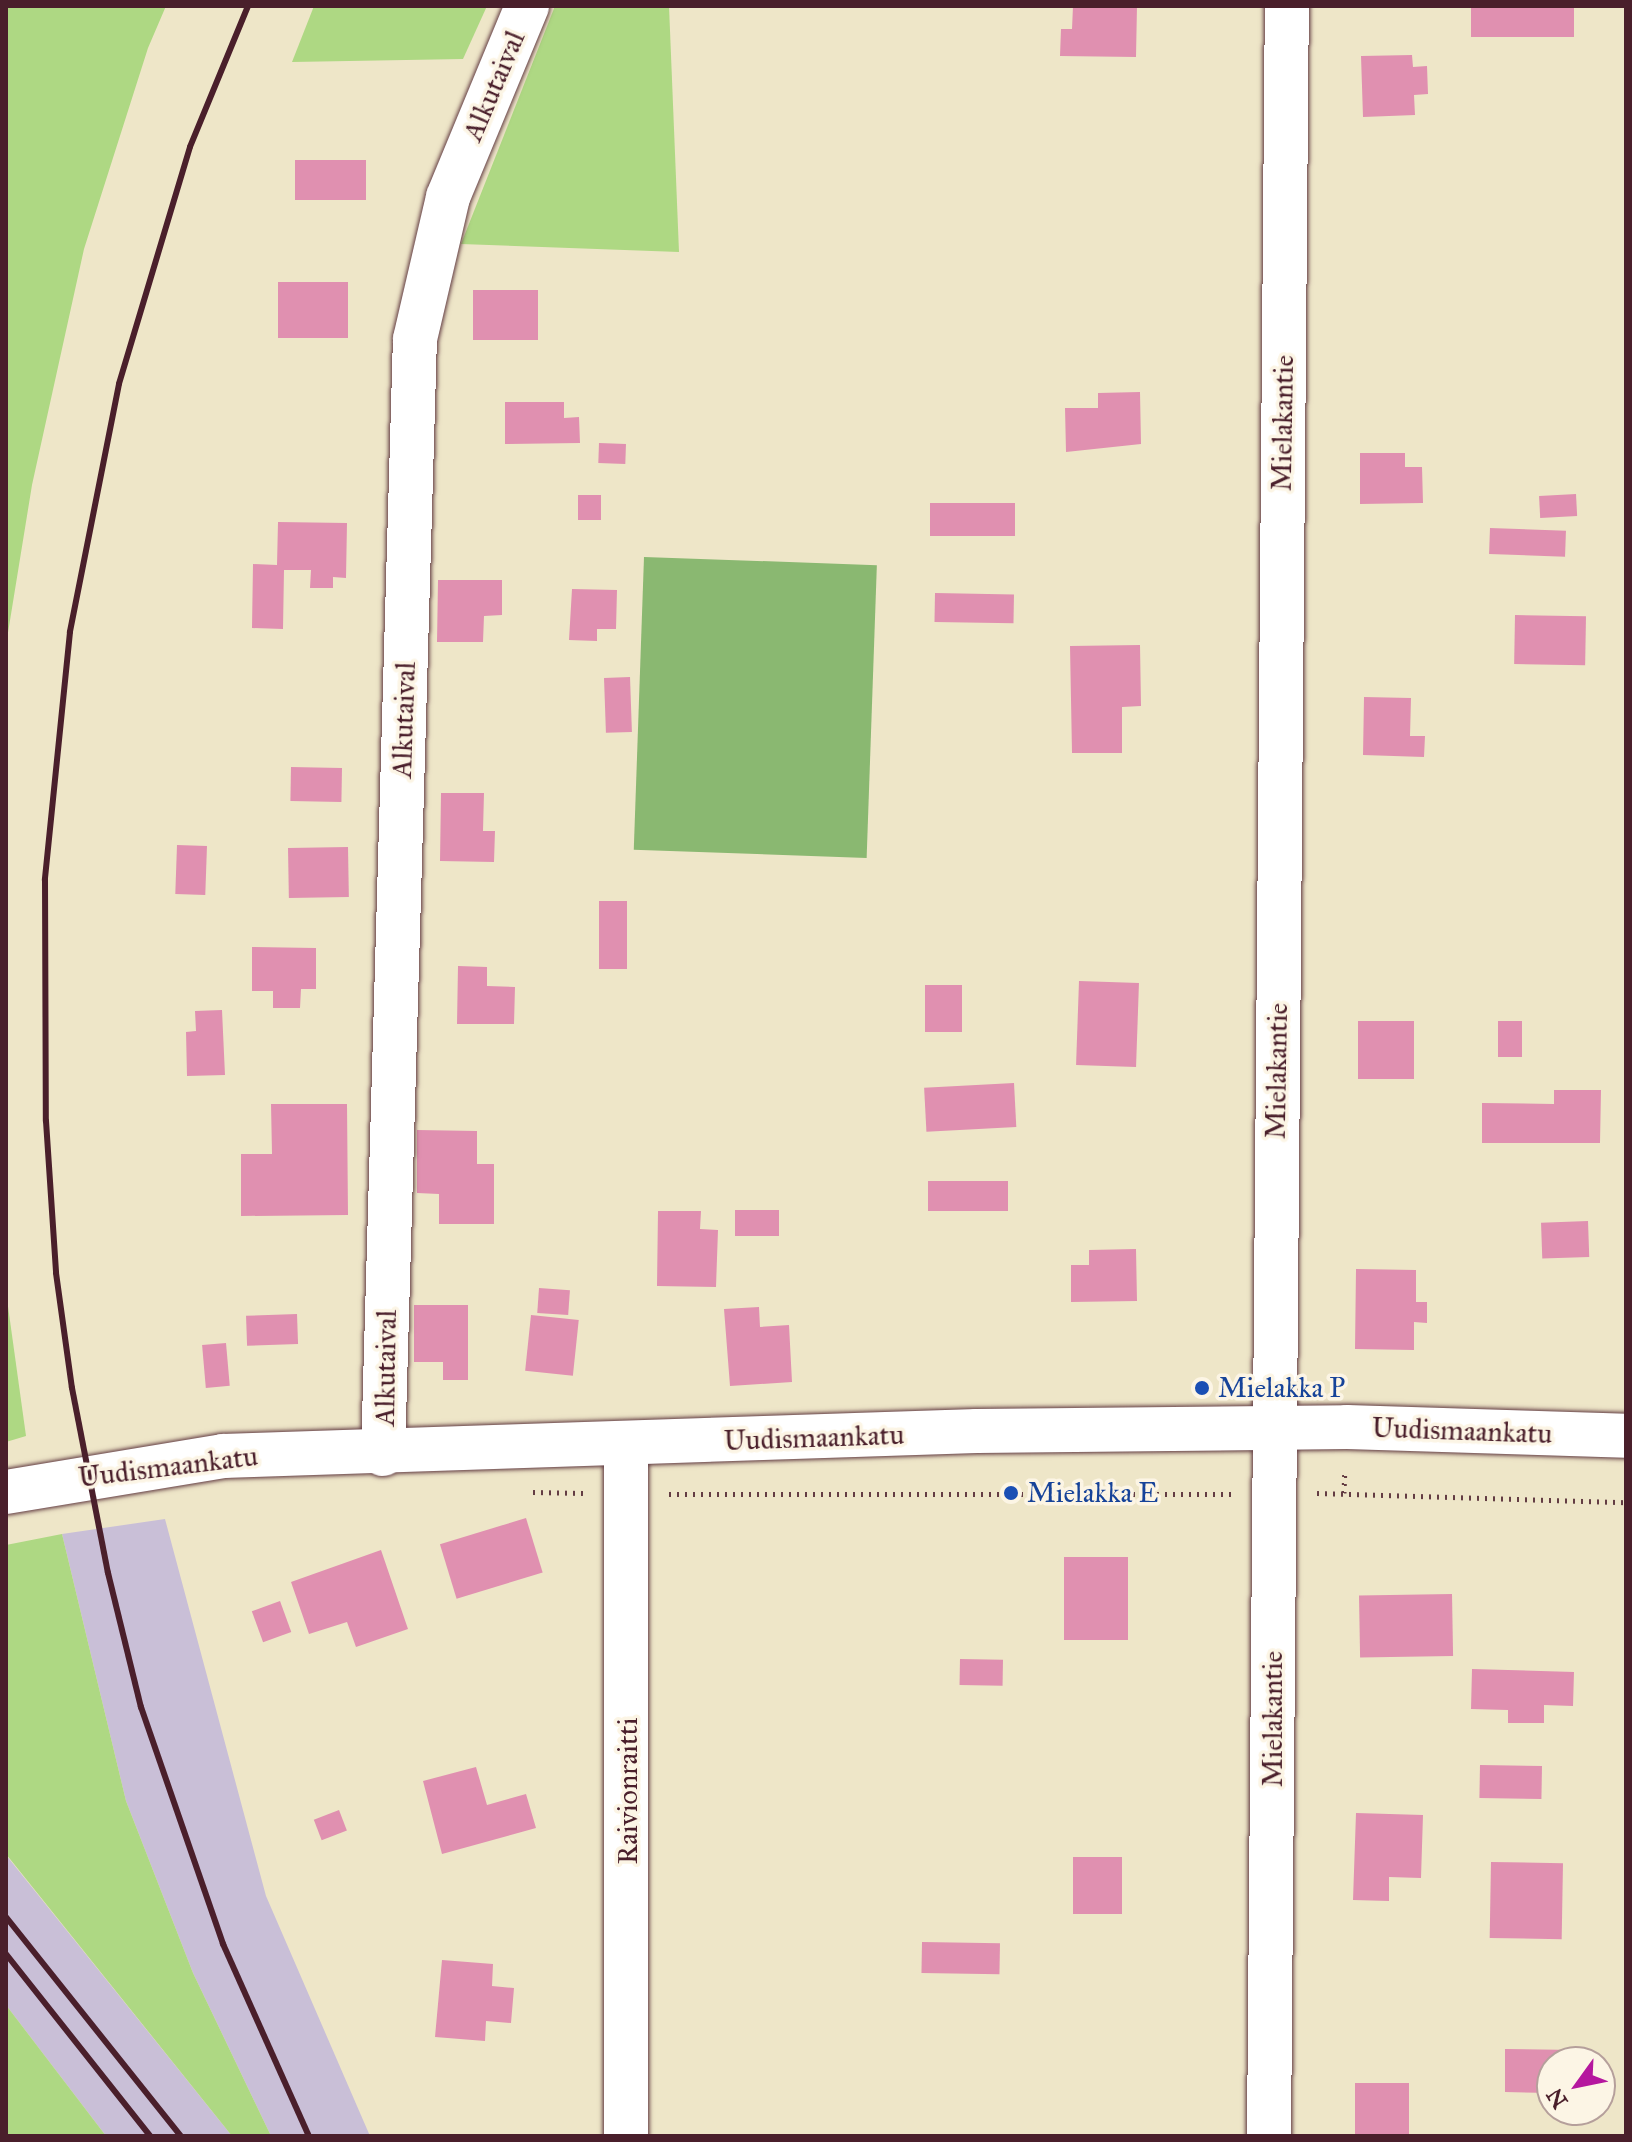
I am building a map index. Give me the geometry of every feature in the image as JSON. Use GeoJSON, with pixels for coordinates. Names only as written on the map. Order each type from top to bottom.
{"type":"FeatureCollection","features":[{"type":"Feature","properties":{"kind":"street","name":"Alkutaival"},"geometry":{"type":"LineString","coordinates":[[383,1454],[415,339],[448,197],[527,6]]}},
{"type":"Feature","properties":{"kind":"street","name":"Mielakantie"},"geometry":{"type":"LineString","coordinates":[[1269,2136],[1287,6]]}},
{"type":"Feature","properties":{"kind":"street","name":"Uudismaankatu"},"geometry":{"type":"LineString","coordinates":[[6,1492],[223,1456],[626,1446],[977,1431],[1274,1428],[1626,1436]]}},
{"type":"Feature","properties":{"kind":"street","name":"Raivionraitti"},"geometry":{"type":"LineString","coordinates":[[626,1446],[626,2136]]}},
{"type":"Feature","properties":{"kind":"path"},"geometry":{"type":"LineString","coordinates":[[521,1492],[1241,1494]]}},
{"type":"Feature","properties":{"kind":"path"},"geometry":{"type":"LineString","coordinates":[[1308,1493],[1626,1502]]}},
{"type":"Feature","properties":{"kind":"shaded area"},"geometry":{"type":"Polygon","coordinates":[[[165,1519],[266,1896],[370,2136],[271,2136],[193,1973],[126,1801],[62,1534],[165,1519]]]}},
{"type":"Feature","properties":{"kind":"shaded area"},"geometry":{"type":"Polygon","coordinates":[[[6,1855],[232,2136],[106,2136],[6,2005],[6,1855]]]}},
{"type":"Feature","properties":{"kind":"green space"},"geometry":{"type":"Polygon","coordinates":[[[6,6],[166,6],[148,48],[84,249],[32,485],[6,645],[6,6]]]}},
{"type":"Feature","properties":{"kind":"green space"},"geometry":{"type":"Polygon","coordinates":[[[314,6],[487,6],[463,59],[292,62],[314,6]]]}},
{"type":"Feature","properties":{"kind":"green space"},"geometry":{"type":"Polygon","coordinates":[[[555,6],[669,6],[679,252],[461,244],[555,6]]]}},
{"type":"Feature","properties":{"kind":"green space"},"geometry":{"type":"Polygon","coordinates":[[[644,557],[877,565],[867,858],[634,850],[644,557]]]}},
{"type":"Feature","properties":{"kind":"green space"},"geometry":{"type":"Polygon","coordinates":[[[6,1292],[26,1436],[6,1442],[6,1292]]]}},
{"type":"Feature","properties":{"kind":"green space"},"geometry":{"type":"Polygon","coordinates":[[[62,1534],[126,1801],[193,1973],[271,2136],[232,2136],[6,1854],[6,1545],[62,1534]]]}},
{"type":"Feature","properties":{"kind":"green space"},"geometry":{"type":"Polygon","coordinates":[[[6,2005],[106,2136],[6,2136],[6,2005]]]}},
{"type":"Feature","properties":{"kind":"building"},"geometry":{"type":"Polygon","coordinates":[[[1073,6],[1137,6],[1136,57],[1060,56],[1061,29],[1072,29],[1073,6]]]}},
{"type":"Feature","properties":{"kind":"building"},"geometry":{"type":"Polygon","coordinates":[[[1471,6],[1574,6],[1574,37],[1471,37],[1471,6]]]}},
{"type":"Feature","properties":{"kind":"building"},"geometry":{"type":"Polygon","coordinates":[[[1412,55],[1413,67],[1427,66],[1428,94],[1414,95],[1415,115],[1363,117],[1361,56],[1412,55]]]}},
{"type":"Feature","properties":{"kind":"building"},"geometry":{"type":"Polygon","coordinates":[[[295,160],[366,160],[366,200],[295,200],[295,160]]]}},
{"type":"Feature","properties":{"kind":"building"},"geometry":{"type":"Polygon","coordinates":[[[278,282],[348,282],[348,338],[278,338],[278,282]]]}},
{"type":"Feature","properties":{"kind":"building"},"geometry":{"type":"Polygon","coordinates":[[[473,290],[538,290],[538,340],[473,340],[473,290]]]}},
{"type":"Feature","properties":{"kind":"building"},"geometry":{"type":"Polygon","coordinates":[[[1140,392],[1141,444],[1066,452],[1065,408],[1098,408],[1098,393],[1140,392]]]}},
{"type":"Feature","properties":{"kind":"building"},"geometry":{"type":"Polygon","coordinates":[[[505,402],[564,402],[564,418],[579,417],[580,443],[505,444],[505,402]]]}},
{"type":"Feature","properties":{"kind":"building"},"geometry":{"type":"Polygon","coordinates":[[[599,443],[626,444],[625,464],[598,463],[599,443]]]}},
{"type":"Feature","properties":{"kind":"building"},"geometry":{"type":"Polygon","coordinates":[[[1360,453],[1405,453],[1405,467],[1422,467],[1423,503],[1360,504],[1360,453]]]}},
{"type":"Feature","properties":{"kind":"building"},"geometry":{"type":"Polygon","coordinates":[[[1576,494],[1577,516],[1540,518],[1539,496],[1576,494]]]}},
{"type":"Feature","properties":{"kind":"building"},"geometry":{"type":"Polygon","coordinates":[[[578,495],[601,495],[601,520],[578,520],[578,495]]]}},
{"type":"Feature","properties":{"kind":"building"},"geometry":{"type":"Polygon","coordinates":[[[930,503],[1015,503],[1015,536],[930,536],[930,503]]]}},
{"type":"Feature","properties":{"kind":"building"},"geometry":{"type":"Polygon","coordinates":[[[278,522],[347,523],[346,578],[333,577],[333,588],[310,588],[311,570],[284,570],[283,629],[252,628],[253,564],[277,565],[278,522]]]}},
{"type":"Feature","properties":{"kind":"building"},"geometry":{"type":"Polygon","coordinates":[[[1490,528],[1566,531],[1565,557],[1489,554],[1490,528]]]}},
{"type":"Feature","properties":{"kind":"building"},"geometry":{"type":"Polygon","coordinates":[[[438,580],[502,580],[502,615],[484,616],[483,642],[437,642],[438,580]]]}},
{"type":"Feature","properties":{"kind":"building"},"geometry":{"type":"Polygon","coordinates":[[[572,589],[617,590],[616,629],[597,629],[597,641],[569,640],[572,589]]]}},
{"type":"Feature","properties":{"kind":"building"},"geometry":{"type":"Polygon","coordinates":[[[935,593],[1014,594],[1013,623],[934,622],[935,593]]]}},
{"type":"Feature","properties":{"kind":"building"},"geometry":{"type":"Polygon","coordinates":[[[1515,615],[1586,616],[1585,665],[1514,664],[1515,615]]]}},
{"type":"Feature","properties":{"kind":"building"},"geometry":{"type":"Polygon","coordinates":[[[1140,645],[1141,706],[1122,707],[1122,753],[1072,753],[1070,646],[1140,645]]]}},
{"type":"Feature","properties":{"kind":"building"},"geometry":{"type":"Polygon","coordinates":[[[630,677],[632,732],[606,733],[604,678],[630,677]]]}},
{"type":"Feature","properties":{"kind":"building"},"geometry":{"type":"Polygon","coordinates":[[[1364,697],[1411,698],[1410,736],[1425,736],[1424,757],[1363,755],[1364,697]]]}},
{"type":"Feature","properties":{"kind":"building"},"geometry":{"type":"Polygon","coordinates":[[[291,767],[342,768],[341,802],[290,801],[291,767]]]}},
{"type":"Feature","properties":{"kind":"building"},"geometry":{"type":"Polygon","coordinates":[[[441,793],[484,793],[483,831],[495,831],[494,862],[440,861],[441,793]]]}},
{"type":"Feature","properties":{"kind":"building"},"geometry":{"type":"Polygon","coordinates":[[[177,845],[207,846],[205,895],[175,894],[177,845]]]}},
{"type":"Feature","properties":{"kind":"building"},"geometry":{"type":"Polygon","coordinates":[[[348,847],[349,897],[289,898],[288,848],[348,847]]]}},
{"type":"Feature","properties":{"kind":"building"},"geometry":{"type":"Polygon","coordinates":[[[599,901],[627,901],[627,969],[599,969],[599,901]]]}},
{"type":"Feature","properties":{"kind":"building"},"geometry":{"type":"Polygon","coordinates":[[[252,947],[316,948],[316,989],[301,989],[300,1008],[273,1008],[273,991],[252,991],[252,947]]]}},
{"type":"Feature","properties":{"kind":"building"},"geometry":{"type":"Polygon","coordinates":[[[458,966],[487,967],[487,986],[515,987],[514,1024],[457,1024],[458,966]]]}},
{"type":"Feature","properties":{"kind":"building"},"geometry":{"type":"Polygon","coordinates":[[[1079,981],[1139,983],[1136,1067],[1076,1065],[1079,981]]]}},
{"type":"Feature","properties":{"kind":"building"},"geometry":{"type":"Polygon","coordinates":[[[925,985],[962,985],[962,1032],[925,1032],[925,985]]]}},
{"type":"Feature","properties":{"kind":"building"},"geometry":{"type":"Polygon","coordinates":[[[222,1010],[225,1075],[187,1076],[186,1032],[196,1031],[195,1011],[222,1010]]]}},
{"type":"Feature","properties":{"kind":"building"},"geometry":{"type":"Polygon","coordinates":[[[1358,1021],[1414,1021],[1414,1079],[1358,1079],[1358,1021]]]}},
{"type":"Feature","properties":{"kind":"building"},"geometry":{"type":"Polygon","coordinates":[[[1498,1021],[1522,1021],[1522,1057],[1498,1057],[1498,1021]]]}},
{"type":"Feature","properties":{"kind":"building"},"geometry":{"type":"Polygon","coordinates":[[[1014,1083],[1016,1127],[926,1132],[924,1088],[1014,1083]]]}},
{"type":"Feature","properties":{"kind":"building"},"geometry":{"type":"Polygon","coordinates":[[[1554,1090],[1601,1090],[1600,1143],[1482,1143],[1482,1103],[1554,1104],[1554,1090]]]}},
{"type":"Feature","properties":{"kind":"building"},"geometry":{"type":"Polygon","coordinates":[[[271,1104],[347,1104],[348,1215],[241,1216],[241,1154],[272,1154],[271,1104]]]}},
{"type":"Feature","properties":{"kind":"building"},"geometry":{"type":"Polygon","coordinates":[[[417,1130],[477,1131],[477,1164],[494,1164],[494,1224],[439,1224],[439,1194],[417,1193],[417,1130]]]}},
{"type":"Feature","properties":{"kind":"building"},"geometry":{"type":"Polygon","coordinates":[[[928,1181],[1008,1181],[1008,1211],[928,1211],[928,1181]]]}},
{"type":"Feature","properties":{"kind":"building"},"geometry":{"type":"Polygon","coordinates":[[[735,1210],[779,1210],[779,1236],[735,1236],[735,1210]]]}},
{"type":"Feature","properties":{"kind":"building"},"geometry":{"type":"Polygon","coordinates":[[[658,1211],[701,1211],[700,1229],[718,1230],[716,1287],[657,1286],[658,1211]]]}},
{"type":"Feature","properties":{"kind":"building"},"geometry":{"type":"Polygon","coordinates":[[[1588,1221],[1589,1257],[1542,1259],[1541,1223],[1588,1221]]]}},
{"type":"Feature","properties":{"kind":"building"},"geometry":{"type":"Polygon","coordinates":[[[1136,1249],[1137,1301],[1071,1302],[1071,1265],[1089,1265],[1089,1250],[1136,1249]]]}},
{"type":"Feature","properties":{"kind":"building"},"geometry":{"type":"Polygon","coordinates":[[[1356,1269],[1416,1270],[1416,1302],[1427,1302],[1427,1323],[1414,1322],[1414,1350],[1355,1349],[1356,1269]]]}},
{"type":"Feature","properties":{"kind":"building"},"geometry":{"type":"Polygon","coordinates":[[[539,1288],[570,1290],[568,1315],[537,1313],[539,1288]]]}},
{"type":"Feature","properties":{"kind":"building"},"geometry":{"type":"Polygon","coordinates":[[[414,1305],[468,1305],[468,1380],[443,1380],[443,1362],[414,1362],[414,1305]]]}},
{"type":"Feature","properties":{"kind":"building"},"geometry":{"type":"Polygon","coordinates":[[[759,1307],[760,1327],[789,1325],[792,1382],[730,1386],[724,1309],[759,1307]]]}},
{"type":"Feature","properties":{"kind":"building"},"geometry":{"type":"Polygon","coordinates":[[[297,1314],[298,1344],[247,1346],[246,1316],[297,1314]]]}},
{"type":"Feature","properties":{"kind":"building"},"geometry":{"type":"Polygon","coordinates":[[[531,1315],[579,1320],[573,1376],[525,1371],[531,1315]]]}},
{"type":"Feature","properties":{"kind":"building"},"geometry":{"type":"Polygon","coordinates":[[[226,1343],[230,1386],[206,1388],[202,1345],[226,1343]]]}},
{"type":"Feature","properties":{"kind":"building"},"geometry":{"type":"Polygon","coordinates":[[[526,1518],[543,1573],[457,1599],[440,1544],[526,1518]]]}},
{"type":"Feature","properties":{"kind":"building"},"geometry":{"type":"Polygon","coordinates":[[[381,1550],[408,1629],[356,1647],[347,1622],[309,1634],[291,1582],[381,1550]]]}},
{"type":"Feature","properties":{"kind":"building"},"geometry":{"type":"Polygon","coordinates":[[[1064,1557],[1128,1557],[1128,1640],[1064,1640],[1064,1557]]]}},
{"type":"Feature","properties":{"kind":"building"},"geometry":{"type":"Polygon","coordinates":[[[1452,1594],[1453,1656],[1360,1658],[1359,1596],[1452,1594]]]}},
{"type":"Feature","properties":{"kind":"building"},"geometry":{"type":"Polygon","coordinates":[[[280,1601],[291,1632],[263,1642],[252,1611],[280,1601]]]}},
{"type":"Feature","properties":{"kind":"building"},"geometry":{"type":"Polygon","coordinates":[[[960,1659],[1003,1660],[1003,1686],[960,1685],[960,1659]]]}},
{"type":"Feature","properties":{"kind":"building"},"geometry":{"type":"Polygon","coordinates":[[[1472,1669],[1574,1672],[1573,1706],[1544,1705],[1544,1723],[1508,1723],[1508,1710],[1471,1709],[1472,1669]]]}},
{"type":"Feature","properties":{"kind":"building"},"geometry":{"type":"Polygon","coordinates":[[[1480,1765],[1542,1766],[1541,1799],[1479,1798],[1480,1765]]]}},
{"type":"Feature","properties":{"kind":"building"},"geometry":{"type":"Polygon","coordinates":[[[476,1767],[487,1805],[526,1794],[536,1828],[442,1854],[423,1781],[476,1767]]]}},
{"type":"Feature","properties":{"kind":"building"},"geometry":{"type":"Polygon","coordinates":[[[339,1810],[347,1831],[322,1840],[314,1820],[339,1810]]]}},
{"type":"Feature","properties":{"kind":"building"},"geometry":{"type":"Polygon","coordinates":[[[1356,1813],[1423,1815],[1421,1878],[1389,1877],[1389,1901],[1353,1900],[1356,1813]]]}},
{"type":"Feature","properties":{"kind":"building"},"geometry":{"type":"Polygon","coordinates":[[[1073,1857],[1122,1857],[1122,1914],[1073,1914],[1073,1857]]]}},
{"type":"Feature","properties":{"kind":"building"},"geometry":{"type":"Polygon","coordinates":[[[1491,1862],[1563,1863],[1562,1939],[1490,1938],[1491,1862]]]}},
{"type":"Feature","properties":{"kind":"building"},"geometry":{"type":"Polygon","coordinates":[[[922,1942],[1000,1943],[999,1974],[921,1973],[922,1942]]]}},
{"type":"Feature","properties":{"kind":"building"},"geometry":{"type":"Polygon","coordinates":[[[442,1960],[493,1964],[492,1986],[514,1988],[511,2023],[486,2021],[485,2041],[435,2037],[442,1960]]]}},
{"type":"Feature","properties":{"kind":"building"},"geometry":{"type":"Polygon","coordinates":[[[1505,2049],[1536,2049],[1536,2093],[1505,2092],[1505,2049]]]}},
{"type":"Feature","properties":{"kind":"building"},"geometry":{"type":"Polygon","coordinates":[[[1355,2083],[1409,2083],[1409,2136],[1355,2136],[1355,2083]]]}},
{"type":"Feature","properties":{"kind":"railway"},"geometry":{"type":"LineString","coordinates":[[248,6],[190,147],[119,384],[70,632],[45,880],[46,1121],[56,1273],[72,1388],[108,1573],[141,1707],[223,1944],[309,2136]]}},
{"type":"Feature","properties":{"kind":"railway"},"geometry":{"type":"LineString","coordinates":[[6,1917],[181,2136]]}},
{"type":"Feature","properties":{"kind":"railway"},"geometry":{"type":"LineString","coordinates":[[6,1954],[150,2136]]}},
{"type":"Feature","properties":{"kind":"place","name":"Mielakka P"},"geometry":{"type":"Point","coordinates":[1202,1388]}},
{"type":"Feature","properties":{"kind":"place","name":"Mielakka E"},"geometry":{"type":"Point","coordinates":[1011,1493]}}]}
